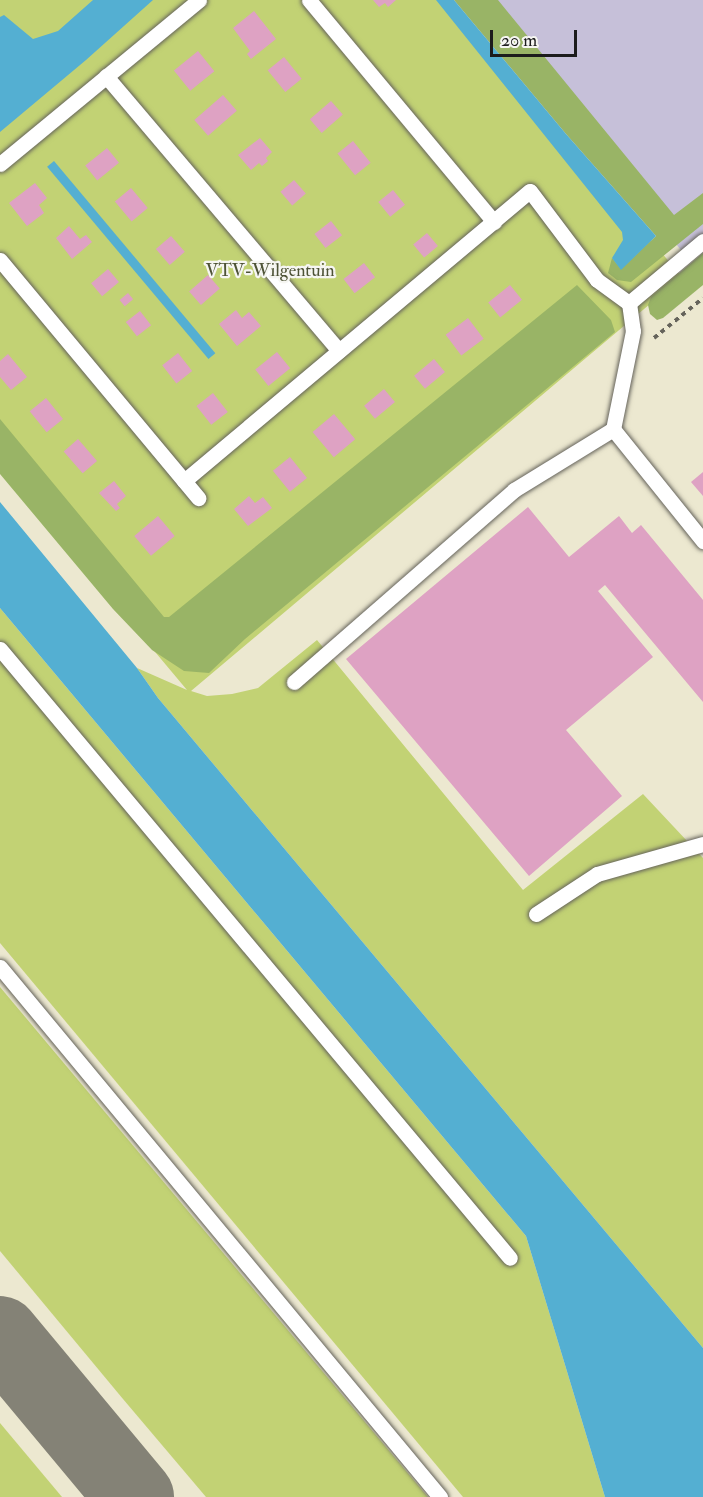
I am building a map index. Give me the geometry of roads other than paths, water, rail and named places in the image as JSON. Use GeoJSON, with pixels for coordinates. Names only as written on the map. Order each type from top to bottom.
{"type":"FeatureCollection","features":[{"type":"Feature","properties":{"kind":"lane"},"geometry":{"type":"LineString","coordinates":[[0,164],[200,0]]}},
{"type":"Feature","properties":{"kind":"lane"},"geometry":{"type":"LineString","coordinates":[[309,0],[494,222]]}},
{"type":"Feature","properties":{"kind":"lane"},"geometry":{"type":"LineString","coordinates":[[106,76],[339,351]]}},
{"type":"Feature","properties":{"kind":"lane"},"geometry":{"type":"LineString","coordinates":[[184,481],[530,191],[597,280],[629,303],[633,331],[613,429],[514,490],[294,682]]}},
{"type":"Feature","properties":{"kind":"lane"},"geometry":{"type":"LineString","coordinates":[[629,303],[703,241]]}},
{"type":"Feature","properties":{"kind":"lane"},"geometry":{"type":"LineString","coordinates":[[0,260],[198,498]]}},
{"type":"Feature","properties":{"kind":"lane"},"geometry":{"type":"LineString","coordinates":[[613,429],[703,541]]}},
{"type":"Feature","properties":{"kind":"lane"},"geometry":{"type":"LineString","coordinates":[[0,649],[510,1258]]}},
{"type":"Feature","properties":{"kind":"lane"},"geometry":{"type":"LineString","coordinates":[[536,914],[597,874],[703,844]]}},
{"type":"Feature","properties":{"kind":"lane"},"geometry":{"type":"LineString","coordinates":[[0,967],[440,1497]]}},
{"type":"Feature","properties":{"kind":"water"},"geometry":{"type":"Polygon","coordinates":[[[93,0],[153,0],[0,132],[0,17],[4,15],[33,39],[58,31],[93,0]]]}},
{"type":"Feature","properties":{"kind":"water"},"geometry":{"type":"Polygon","coordinates":[[[436,0],[454,0],[566,134],[656,236],[621,270],[612,258],[623,240],[622,232],[436,0]]]}},
{"type":"Feature","properties":{"kind":"water"},"geometry":{"type":"Polygon","coordinates":[[[54,161],[215,353],[208,359],[47,167],[54,161]]]}},
{"type":"Feature","properties":{"kind":"water"},"geometry":{"type":"Polygon","coordinates":[[[0,502],[137,668],[158,698],[703,1348],[703,1497],[605,1497],[526,1236],[0,608],[0,502]]]}},
{"type":"Feature","properties":{"kind":"park label","name":"VTV-Wilgentuin"},"geometry":{"type":"Point","coordinates":[270,271]}}]}
